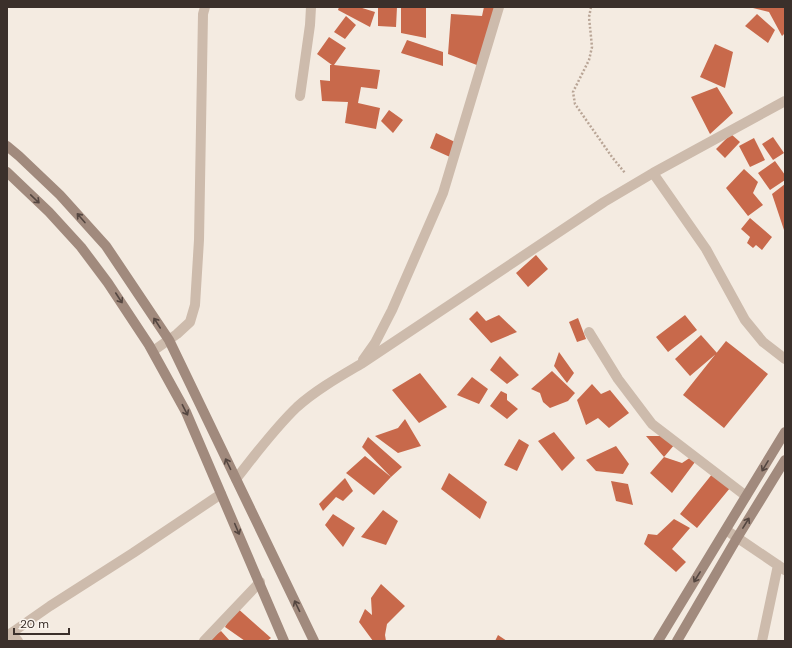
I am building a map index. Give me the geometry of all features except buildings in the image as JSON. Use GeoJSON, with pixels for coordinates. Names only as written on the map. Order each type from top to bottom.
{"type":"FeatureCollection","features":[{"type":"Feature","properties":{"kind":"main road"},"geometry":{"type":"LineString","coordinates":[[7,146],[20,156],[60,195],[106,246],[168,340],[314,641]]}},
{"type":"Feature","properties":{"kind":"main road"},"geometry":{"type":"LineString","coordinates":[[7,172],[49,212],[80,247],[108,283],[153,351],[186,412],[284,641]]}},
{"type":"Feature","properties":{"kind":"main road"},"geometry":{"type":"LineString","coordinates":[[658,641],[785,432]]}},
{"type":"Feature","properties":{"kind":"main road"},"geometry":{"type":"LineString","coordinates":[[677,641],[737,538],[785,460]]}},
{"type":"Feature","properties":{"kind":"street"},"geometry":{"type":"LineString","coordinates":[[153,351],[177,334],[190,322],[195,305],[199,240],[203,14],[205,7]]}},
{"type":"Feature","properties":{"kind":"street"},"geometry":{"type":"LineString","coordinates":[[300,96],[310,25],[311,7]]}},
{"type":"Feature","properties":{"kind":"street"},"geometry":{"type":"LineString","coordinates":[[361,364],[375,343],[392,310],[443,193],[499,7]]}},
{"type":"Feature","properties":{"kind":"street"},"geometry":{"type":"LineString","coordinates":[[236,479],[268,438],[298,407],[321,388],[361,364],[563,228],[634,184],[785,101]]}},
{"type":"Feature","properties":{"kind":"street"},"geometry":{"type":"LineString","coordinates":[[653,173],[706,249],[745,320],[763,342],[785,359]]}},
{"type":"Feature","properties":{"kind":"street"},"geometry":{"type":"LineString","coordinates":[[589,332],[618,379],[652,424],[746,496]]}},
{"type":"Feature","properties":{"kind":"street"},"geometry":{"type":"LineString","coordinates":[[18,641],[9,634],[222,494]]}},
{"type":"Feature","properties":{"kind":"street"},"geometry":{"type":"LineString","coordinates":[[726,530],[782,568],[762,641]]}},
{"type":"Feature","properties":{"kind":"street"},"geometry":{"type":"LineString","coordinates":[[204,641],[260,582]]}},
{"type":"Feature","properties":{"kind":"path"},"geometry":{"type":"LineString","coordinates":[[591,7],[589,17],[592,48],[589,60],[573,92],[575,104],[612,157],[634,184]]}}]}
